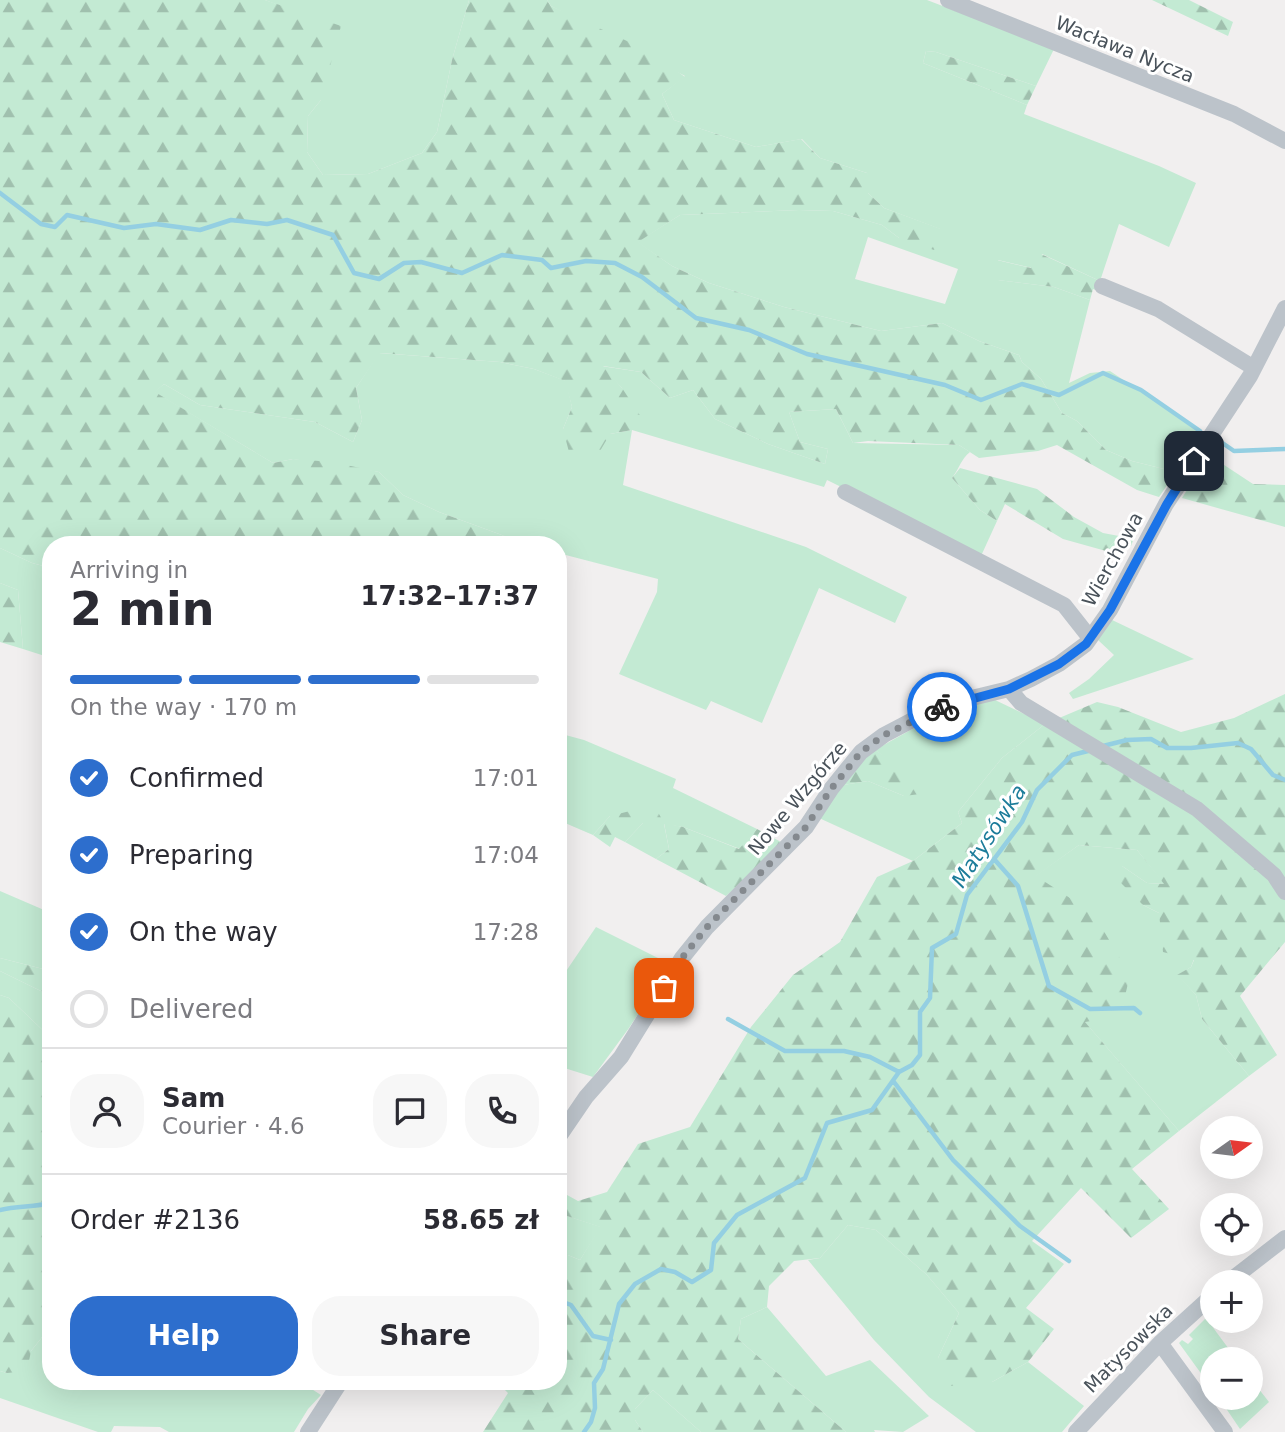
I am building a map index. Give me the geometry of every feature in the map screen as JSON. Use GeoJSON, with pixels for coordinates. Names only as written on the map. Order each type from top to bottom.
{"type":"FeatureCollection","features":[{"type":"Feature","properties":{"kind":"street","name":"Wacława Nycza"},"geometry":{"type":"LineString","coordinates":[[948,0],[1234,114],[1285,141]]}},
{"type":"Feature","properties":{"kind":"street"},"geometry":{"type":"LineString","coordinates":[[1102,286],[1158,309],[1254,368]]}},
{"type":"Feature","properties":{"kind":"street","name":"Wierchowa"},"geometry":{"type":"LineString","coordinates":[[1009,689],[1059,664],[1086,644],[1110,610],[1167,504],[1254,368],[1285,308]]}},
{"type":"Feature","properties":{"kind":"street"},"geometry":{"type":"LineString","coordinates":[[845,492],[1064,605],[1090,638]]}},
{"type":"Feature","properties":{"kind":"street"},"geometry":{"type":"LineString","coordinates":[[1009,689],[1021,704],[1198,809],[1274,875],[1285,892]]}},
{"type":"Feature","properties":{"kind":"street","name":"Nowe Wzgórze"},"geometry":{"type":"LineString","coordinates":[[567,1125],[586,1097],[621,1057],[682,958],[707,927],[806,827],[831,789],[861,752],[884,735],[924,714],[951,703],[1009,689]]}},
{"type":"Feature","properties":{"kind":"street"},"geometry":{"type":"LineString","coordinates":[[1244,1270],[1285,1238]]}},
{"type":"Feature","properties":{"kind":"street","name":"Matysowska"},"geometry":{"type":"LineString","coordinates":[[1076,1432],[1160,1343],[1200,1307]]}},
{"type":"Feature","properties":{"kind":"street"},"geometry":{"type":"LineString","coordinates":[[1160,1343],[1225,1432]]}},
{"type":"Feature","properties":{"kind":"street"},"geometry":{"type":"LineString","coordinates":[[308,1432],[335,1390]]}},
{"type":"Feature","properties":{"kind":"green space"},"geometry":{"type":"Polygon","coordinates":[[[0,0],[265,0],[341,26],[321,100],[308,116],[307,152],[323,175],[368,174],[422,153],[437,132],[452,60],[469,0],[547,0],[551,6],[653,53],[685,77],[662,94],[674,120],[756,147],[801,139],[820,158],[867,173],[875,191],[868,193],[884,208],[941,229],[945,238],[934,250],[899,238],[882,225],[833,211],[799,210],[680,215],[638,242],[672,266],[709,283],[784,307],[881,331],[942,323],[979,341],[1019,355],[1022,362],[1041,379],[1062,413],[1077,421],[1106,450],[1132,461],[1176,472],[1159,497],[1137,490],[1057,445],[1038,451],[979,458],[959,445],[868,441],[853,443],[836,409],[789,412],[800,442],[828,449],[825,464],[768,444],[715,419],[693,390],[670,398],[641,372],[603,366],[622,388],[643,420],[632,430],[610,434],[597,456],[569,452],[563,429],[572,407],[565,381],[534,369],[500,362],[380,353],[356,388],[362,420],[353,442],[315,422],[200,405],[164,384],[155,392],[273,463],[293,459],[332,462],[379,472],[403,495],[439,512],[504,536],[42,536],[42,566],[0,548],[0,0]]]}},
{"type":"Feature","properties":{"kind":"green space"},"geometry":{"type":"Polygon","coordinates":[[[265,0],[469,0],[452,60],[437,132],[422,153],[368,174],[323,175],[307,152],[308,116],[321,100],[291,10],[265,0]]]}},
{"type":"Feature","properties":{"kind":"green space"},"geometry":{"type":"Polygon","coordinates":[[[547,0],[927,0],[1054,49],[1036,86],[936,52],[926,51],[923,63],[1027,105],[1024,114],[1196,183],[1169,247],[1119,224],[1100,281],[1042,254],[1032,268],[998,260],[998,280],[1054,287],[1090,300],[1069,383],[1090,373],[1110,371],[1200,431],[1176,472],[1132,461],[1106,450],[1077,421],[1062,413],[1041,379],[1022,362],[1019,355],[979,341],[942,323],[881,331],[784,307],[709,283],[672,266],[637,242],[680,215],[833,211],[882,225],[899,238],[940,229],[884,208],[868,193],[867,173],[820,158],[802,139],[756,147],[674,120],[662,94],[685,76],[551,6],[547,0]],[[868,237],[855,279],[945,304],[958,269],[868,237]]]}},
{"type":"Feature","properties":{"kind":"green space"},"geometry":{"type":"Polygon","coordinates":[[[1152,0],[1189,0],[1233,22],[1228,36],[1152,0]]]}},
{"type":"Feature","properties":{"kind":"green space"},"geometry":{"type":"Polygon","coordinates":[[[926,51],[1036,86],[1027,105],[923,63],[926,51]]]}},
{"type":"Feature","properties":{"kind":"green space"},"geometry":{"type":"Polygon","coordinates":[[[1041,254],[1100,281],[1098,291],[1093,289],[1090,300],[1054,287],[997,280],[997,260],[1031,268],[1041,254]]]}},
{"type":"Feature","properties":{"kind":"green space"},"geometry":{"type":"Polygon","coordinates":[[[379,353],[500,362],[534,369],[566,381],[572,407],[563,429],[610,434],[632,430],[623,485],[806,547],[907,597],[895,623],[819,588],[762,723],[711,701],[706,710],[619,674],[657,592],[658,579],[567,555],[567,536],[504,536],[439,512],[403,495],[379,472],[293,459],[273,463],[154,392],[164,384],[200,405],[315,422],[353,442],[362,420],[356,388],[379,353]]]}},
{"type":"Feature","properties":{"kind":"green space"},"geometry":{"type":"Polygon","coordinates":[[[601,366],[641,372],[670,398],[693,390],[715,419],[768,444],[825,464],[828,449],[800,442],[789,412],[836,409],[853,443],[959,445],[970,452],[952,478],[980,510],[997,521],[981,556],[827,480],[824,487],[632,430],[622,388],[601,366]]]}},
{"type":"Feature","properties":{"kind":"green space"},"geometry":{"type":"Polygon","coordinates":[[[1209,455],[1253,484],[1285,485],[1285,527],[1182,498],[1209,455]]]}},
{"type":"Feature","properties":{"kind":"green space"},"geometry":{"type":"Polygon","coordinates":[[[960,468],[1037,489],[1074,517],[1103,533],[1119,536],[1106,551],[1063,539],[1005,504],[997,521],[980,510],[952,478],[960,468]]]}},
{"type":"Feature","properties":{"kind":"green space"},"geometry":{"type":"Polygon","coordinates":[[[1119,536],[1134,538],[1131,546],[1106,551],[1119,536]]]}},
{"type":"Feature","properties":{"kind":"green space"},"geometry":{"type":"Polygon","coordinates":[[[0,548],[42,566],[42,655],[23,649],[18,590],[0,583],[0,548]]]}},
{"type":"Feature","properties":{"kind":"green space"},"geometry":{"type":"Polygon","coordinates":[[[0,583],[18,590],[23,649],[0,642],[0,583]]]}},
{"type":"Feature","properties":{"kind":"green space"},"geometry":{"type":"Polygon","coordinates":[[[1110,619],[1194,659],[1073,699],[1069,693],[1089,679],[1114,655],[1098,640],[1110,619]]]}},
{"type":"Feature","properties":{"kind":"green space"},"geometry":{"type":"Polygon","coordinates":[[[1285,694],[1285,942],[1240,996],[1277,1055],[1249,1076],[1202,1019],[1196,995],[1177,975],[1191,967],[1194,960],[1163,952],[1159,913],[1143,905],[1112,874],[1122,866],[1147,883],[1164,884],[1137,850],[1079,845],[1036,876],[1093,913],[1130,975],[1125,996],[1115,1017],[1085,1022],[1179,1131],[1132,1169],[1169,1209],[1131,1238],[1081,1188],[1032,1241],[1064,1264],[1026,1308],[1054,1329],[1028,1362],[992,1382],[951,1386],[938,1358],[959,1313],[927,1275],[876,1230],[848,1225],[820,1258],[794,1261],[769,1286],[767,1307],[741,1319],[738,1339],[846,1432],[701,1432],[653,1390],[635,1409],[635,1420],[643,1432],[483,1432],[508,1393],[505,1390],[567,1390],[567,1255],[580,1260],[600,1227],[567,1216],[567,1195],[578,1201],[607,1192],[638,1144],[690,1127],[751,1027],[793,975],[840,942],[877,877],[913,861],[962,823],[958,812],[1002,758],[1045,724],[1097,702],[1118,707],[1181,732],[1234,718],[1285,694]]]}},
{"type":"Feature","properties":{"kind":"green space"},"geometry":{"type":"Polygon","coordinates":[[[995,700],[1045,724],[1002,758],[958,812],[962,823],[913,861],[819,818],[843,785],[868,781],[904,796],[886,758],[875,750],[947,713],[995,700]]]}},
{"type":"Feature","properties":{"kind":"green space"},"geometry":{"type":"Polygon","coordinates":[[[567,735],[676,779],[673,788],[757,829],[740,849],[683,827],[664,824],[669,849],[656,859],[625,842],[643,823],[610,816],[593,835],[567,824],[567,735]]]}},
{"type":"Feature","properties":{"kind":"green space"},"geometry":{"type":"Polygon","coordinates":[[[875,750],[919,778],[920,794],[904,796],[868,781],[843,785],[861,761],[875,750]]]}},
{"type":"Feature","properties":{"kind":"green space"},"geometry":{"type":"Polygon","coordinates":[[[650,806],[664,823],[643,823],[625,842],[615,837],[610,847],[593,835],[610,816],[650,806]]]}},
{"type":"Feature","properties":{"kind":"green space"},"geometry":{"type":"Polygon","coordinates":[[[664,823],[683,827],[739,849],[757,829],[781,842],[770,857],[726,896],[656,859],[669,849],[664,823]]]}},
{"type":"Feature","properties":{"kind":"green space"},"geometry":{"type":"Polygon","coordinates":[[[1079,845],[1137,850],[1165,884],[1147,883],[1122,866],[1143,905],[1159,913],[1194,959],[1191,967],[1178,975],[1196,995],[1202,1019],[1249,1076],[1179,1131],[1084,1021],[1035,876],[1079,845]]]}},
{"type":"Feature","properties":{"kind":"green space"},"geometry":{"type":"Polygon","coordinates":[[[0,891],[42,909],[42,969],[0,958],[0,891]]]}},
{"type":"Feature","properties":{"kind":"green space"},"geometry":{"type":"Polygon","coordinates":[[[596,927],[670,964],[629,1028],[593,1077],[567,1069],[567,970],[596,927]]]}},
{"type":"Feature","properties":{"kind":"green space"},"geometry":{"type":"Polygon","coordinates":[[[0,958],[42,969],[42,992],[0,971],[0,958]]]}},
{"type":"Feature","properties":{"kind":"green space"},"geometry":{"type":"Polygon","coordinates":[[[0,971],[42,992],[42,1029],[9,998],[0,995],[0,971]]]}},
{"type":"Feature","properties":{"kind":"green space"},"geometry":{"type":"Polygon","coordinates":[[[0,995],[9,998],[42,1029],[42,1337],[31,1351],[27,1371],[0,1371],[0,995]]]}},
{"type":"Feature","properties":{"kind":"green space"},"geometry":{"type":"Polygon","coordinates":[[[567,1216],[601,1227],[580,1260],[567,1255],[567,1216]]]}},
{"type":"Feature","properties":{"kind":"green space"},"geometry":{"type":"Polygon","coordinates":[[[848,1225],[876,1230],[927,1275],[959,1313],[938,1358],[992,1382],[1028,1362],[1084,1406],[1062,1432],[976,1432],[929,1397],[874,1340],[808,1260],[820,1258],[848,1225]]]}},
{"type":"Feature","properties":{"kind":"green space"},"geometry":{"type":"Polygon","coordinates":[[[767,1307],[826,1376],[870,1360],[929,1416],[903,1432],[846,1432],[738,1339],[741,1319],[767,1307]]]}},
{"type":"Feature","properties":{"kind":"green space"},"geometry":{"type":"Polygon","coordinates":[[[1200,1324],[1200,1333],[1217,1333],[1227,1347],[1200,1347],[1200,1372],[1179,1343],[1182,1340],[1188,1344],[1193,1339],[1189,1335],[1200,1324]]]}},
{"type":"Feature","properties":{"kind":"green space"},"geometry":{"type":"Polygon","coordinates":[[[42,1337],[42,1390],[313,1390],[321,1395],[308,1409],[294,1432],[169,1432],[160,1427],[114,1426],[111,1432],[98,1432],[0,1398],[0,1371],[7,1373],[42,1337]]]}},
{"type":"Feature","properties":{"kind":"green space"},"geometry":{"type":"Polygon","coordinates":[[[653,1390],[701,1432],[643,1432],[635,1420],[635,1409],[653,1390]]]}},
{"type":"Feature","properties":{"kind":"green space"},"geometry":{"type":"Polygon","coordinates":[[[1263,1394],[1269,1402],[1263,1408],[1263,1394]]]}},
{"type":"Feature","properties":{"kind":"green space"},"geometry":{"type":"Polygon","coordinates":[[[1227,1410],[1260,1410],[1240,1429],[1227,1410]]]}},
{"type":"Feature","properties":{"kind":"waterway"},"geometry":{"type":"LineString","coordinates":[[0,193],[41,224],[55,227],[67,215],[124,228],[156,224],[200,230],[231,220],[267,224],[287,220],[333,235],[354,273],[379,279],[404,263],[421,262],[462,273],[502,255],[542,260],[551,268],[586,261],[615,263],[642,277],[696,318],[749,330],[807,354],[945,385],[981,400],[1022,384],[1059,395],[1103,373],[1141,390],[1200,431]]}},
{"type":"Feature","properties":{"kind":"waterway"},"geometry":{"type":"LineString","coordinates":[[1221,442],[1234,451],[1285,449]]}},
{"type":"Feature","properties":{"kind":"waterway","name":"Matysówka"},"geometry":{"type":"LineString","coordinates":[[1103,746],[1127,740],[1151,739],[1167,748],[1238,743],[1251,749],[1273,775],[1285,780]]}},
{"type":"Feature","properties":{"kind":"waterway","name":"Matysówka"},"geometry":{"type":"LineString","coordinates":[[584,1432],[591,1422],[595,1408],[594,1383],[603,1369],[619,1304],[635,1284],[661,1269],[675,1272],[692,1282],[711,1270],[714,1243],[737,1215],[805,1178],[827,1123],[872,1110],[899,1072],[912,1065],[920,1055],[920,1012],[930,998],[932,948],[956,934],[967,895],[1022,822],[1037,790],[1072,755],[1092,750]]}},
{"type":"Feature","properties":{"kind":"waterway"},"geometry":{"type":"LineString","coordinates":[[994,859],[1018,886],[1049,986],[1090,1009],[1134,1008],[1140,1013]]}},
{"type":"Feature","properties":{"kind":"waterway"},"geometry":{"type":"LineString","coordinates":[[728,1019],[785,1051],[844,1051],[870,1057],[899,1072]]}},
{"type":"Feature","properties":{"kind":"waterway"},"geometry":{"type":"LineString","coordinates":[[894,1082],[953,1160],[1020,1226],[1069,1261]]}},
{"type":"Feature","properties":{"kind":"waterway"},"geometry":{"type":"LineString","coordinates":[[0,1210],[42,1204]]}},
{"type":"Feature","properties":{"kind":"waterway"},"geometry":{"type":"LineString","coordinates":[[567,1303],[571,1305],[593,1336],[611,1340]]}},
{"type":"Feature","properties":{"kind":"way so far"},"geometry":{"type":"LineString","coordinates":[[664,988],[682,958],[707,927],[806,827],[831,789],[861,752],[884,735],[942,707]]}},
{"type":"Feature","properties":{"kind":"route"},"geometry":{"type":"LineString","coordinates":[[942,707],[1009,689],[1059,664],[1086,644],[1110,610],[1167,504],[1194,461]]}}]}
